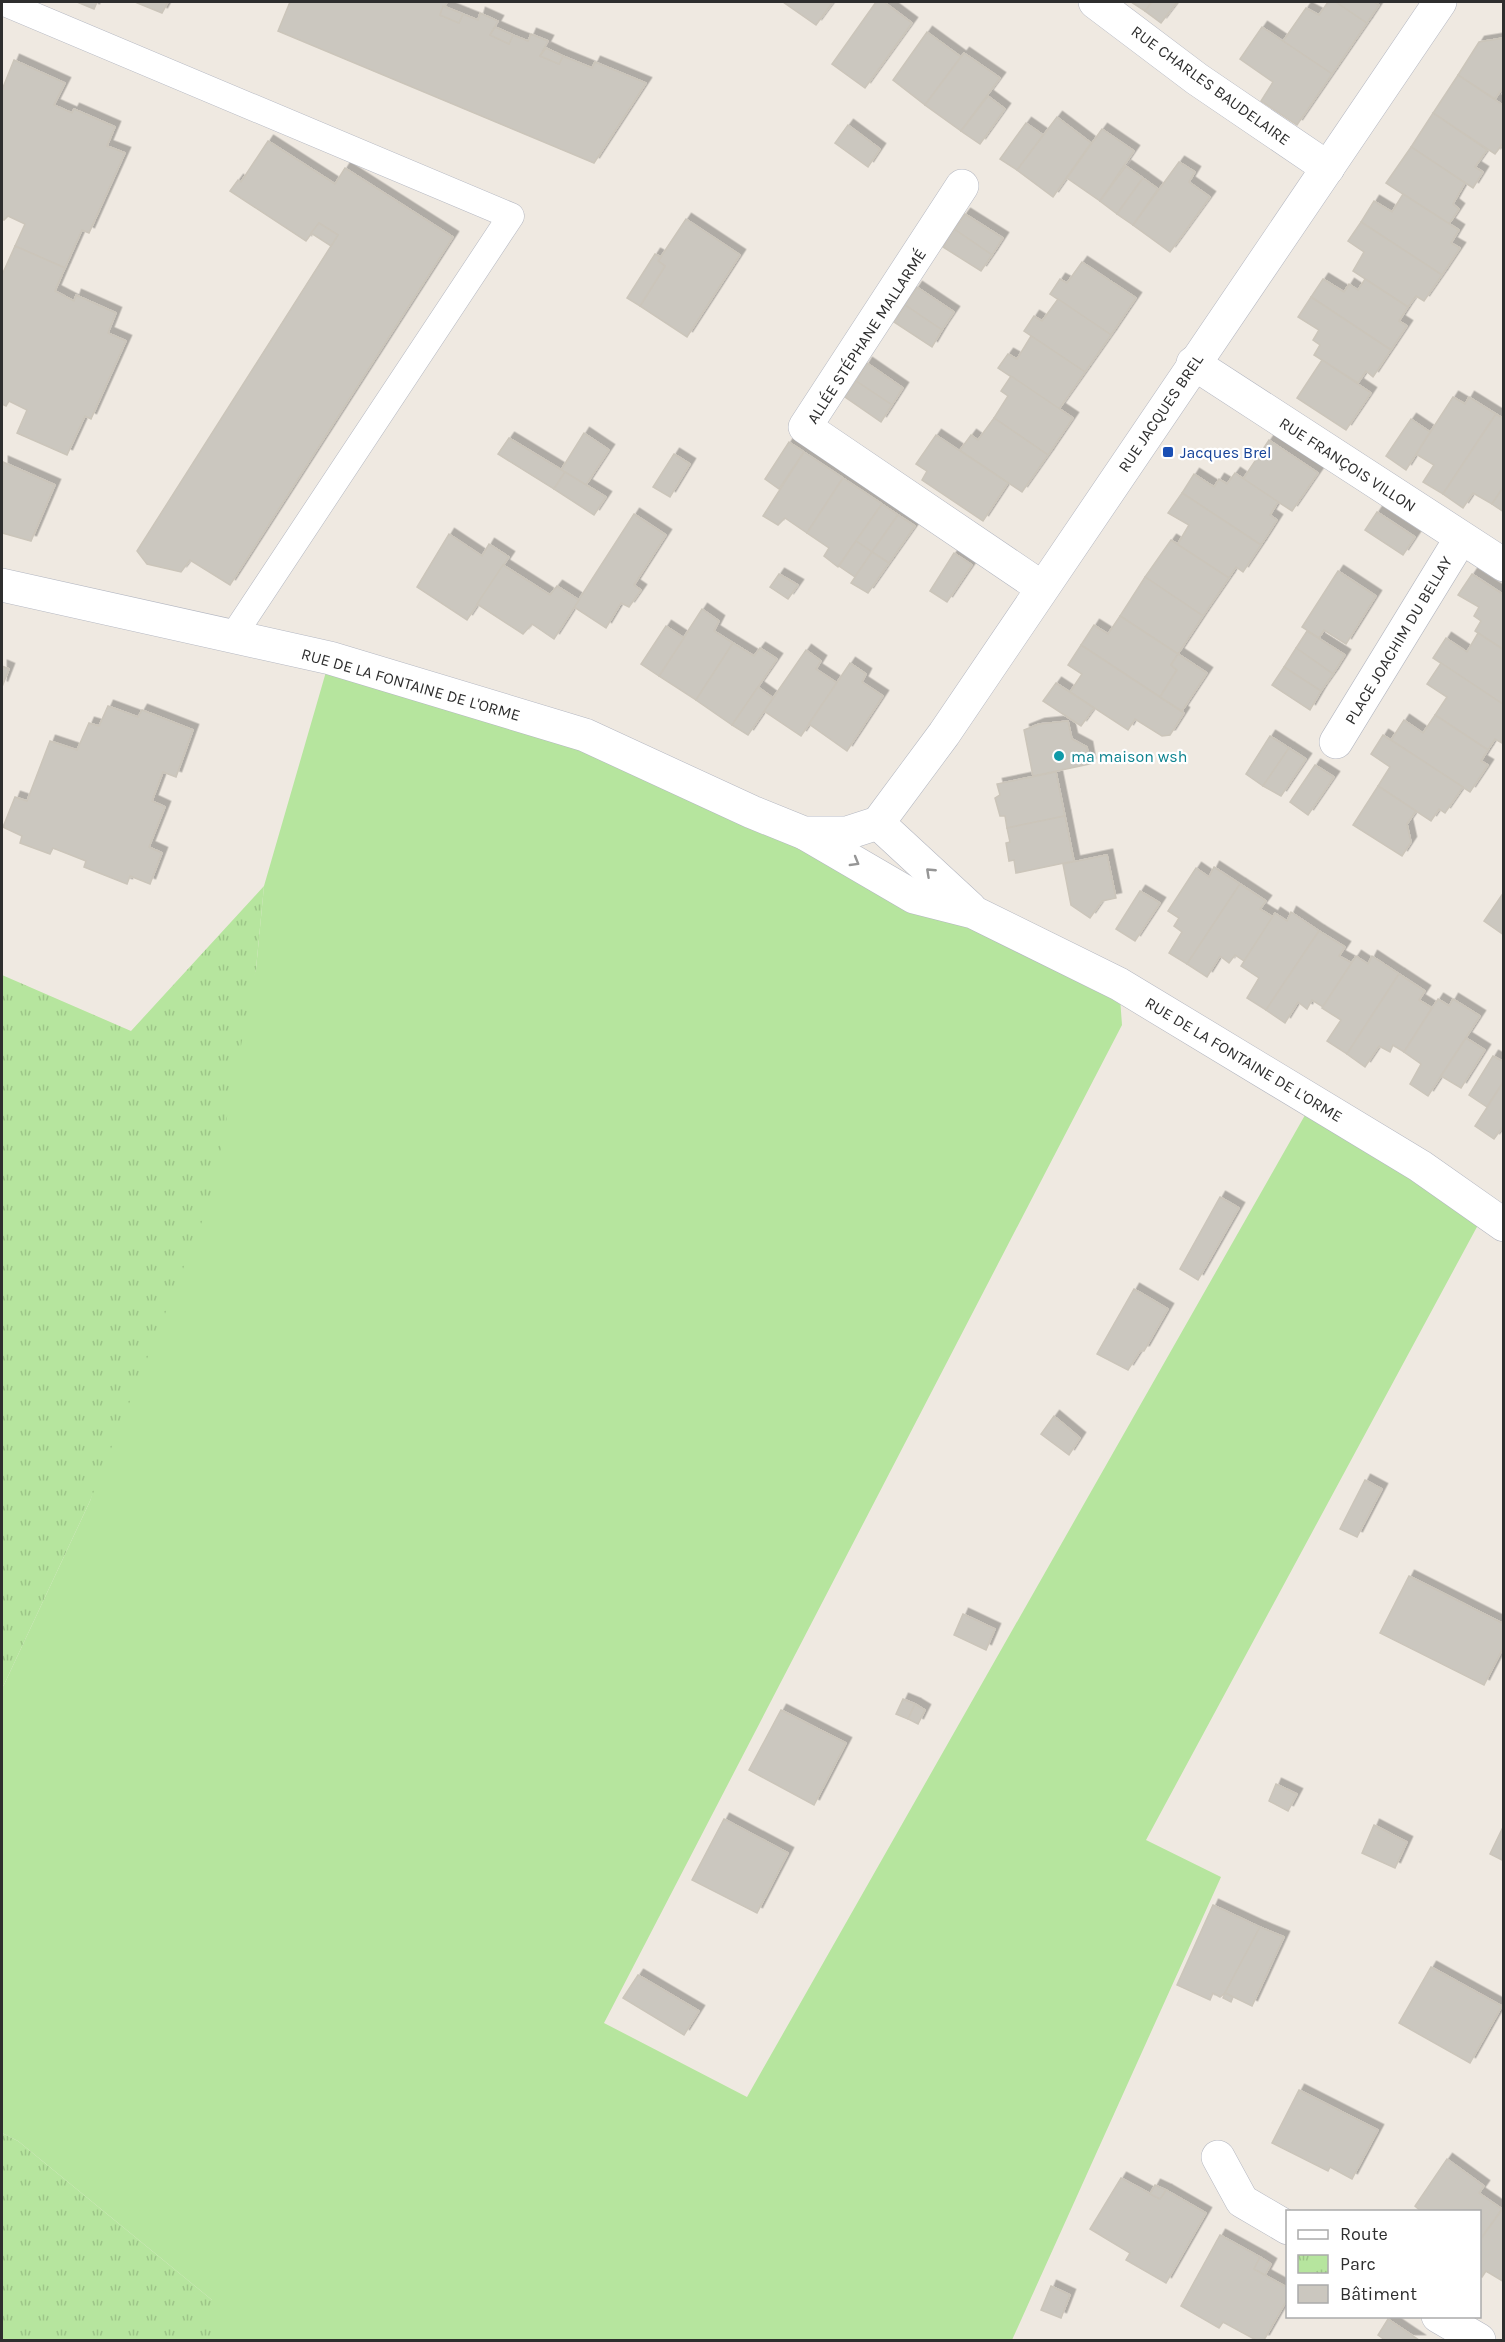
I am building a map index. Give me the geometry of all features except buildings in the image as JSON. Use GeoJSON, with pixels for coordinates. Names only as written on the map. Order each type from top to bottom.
{"type":"FeatureCollection","features":[{"type":"Feature","properties":{"kind":"street","name":"RUE CHARLES BAUDELAIRE"},"geometry":{"type":"LineString","coordinates":[[1095,2],[1197,79],[1328,168]]}},
{"type":"Feature","properties":{"kind":"street","name":"RUE JACQUES BREL"},"geometry":{"type":"LineString","coordinates":[[878,823],[944,734],[1041,587],[1440,2]]}},
{"type":"Feature","properties":{"kind":"street","name":"ALLÉE STÉPHANE MALLARMÉ"},"geometry":{"type":"LineString","coordinates":[[962,186],[806,428],[1041,587]]}},
{"type":"Feature","properties":{"kind":"street","name":"RUE FRANÇOIS VILLON"},"geometry":{"type":"LineString","coordinates":[[1193,363],[1503,565]]}},
{"type":"Feature","properties":{"kind":"street","name":"PLACE JOACHIM DU BELLAY"},"geometry":{"type":"LineString","coordinates":[[1336,742],[1461,538]]}},
{"type":"Feature","properties":{"kind":"street","name":"RUE DE LA FONTAINE DE L'ORME"},"geometry":{"type":"LineString","coordinates":[[2,585],[330,658],[585,735],[752,813],[804,833],[914,897],[973,912],[1119,984],[1420,1166],[1503,1225]]}},
{"type":"Feature","properties":{"kind":"street","name":"RUE DE LA FONTAINE DE L'ORME"},"geometry":{"type":"LineString","coordinates":[[804,833],[847,833],[878,823],[973,912]]}},
{"type":"Feature","properties":{"kind":"street"},"geometry":{"type":"LineString","coordinates":[[1218,2157],[1242,2201],[1286,2227]]}},
{"type":"Feature","properties":{"kind":"street"},"geometry":{"type":"LineString","coordinates":[[1441,2318],[1479,2340]]}},
{"type":"Feature","properties":{"kind":"lane"},"geometry":{"type":"LineString","coordinates":[[2,2],[511,216],[233,636]]}},
{"type":"Feature","properties":{"kind":"green space"},"geometry":{"type":"Polygon","coordinates":[[[330,658],[585,735],[1119,984],[1122,1025],[604,2023],[747,2097],[1313,1101],[1485,1212],[1146,1840],[1221,1877],[1012,2340],[212,2340],[212,2300],[18,2141],[2,2133],[2,1689],[90,1501],[256,969],[264,886],[330,658]]]}},
{"type":"Feature","properties":{"kind":"green space"},"geometry":{"type":"Polygon","coordinates":[[[264,886],[256,969],[211,1199],[90,1501],[2,1689],[2,975],[131,1031],[264,886]]]}},
{"type":"Feature","properties":{"kind":"green space"},"geometry":{"type":"Polygon","coordinates":[[[2,2133],[18,2141],[212,2300],[212,2340],[2,2340],[2,2133]]]}},
{"type":"Feature","properties":{"kind":"place","name":"Jacques Brel"},"geometry":{"type":"Point","coordinates":[1168,452]}},
{"type":"Feature","properties":{"kind":"place","name":"ma maison wsh"},"geometry":{"type":"Point","coordinates":[1059,756]}}]}
